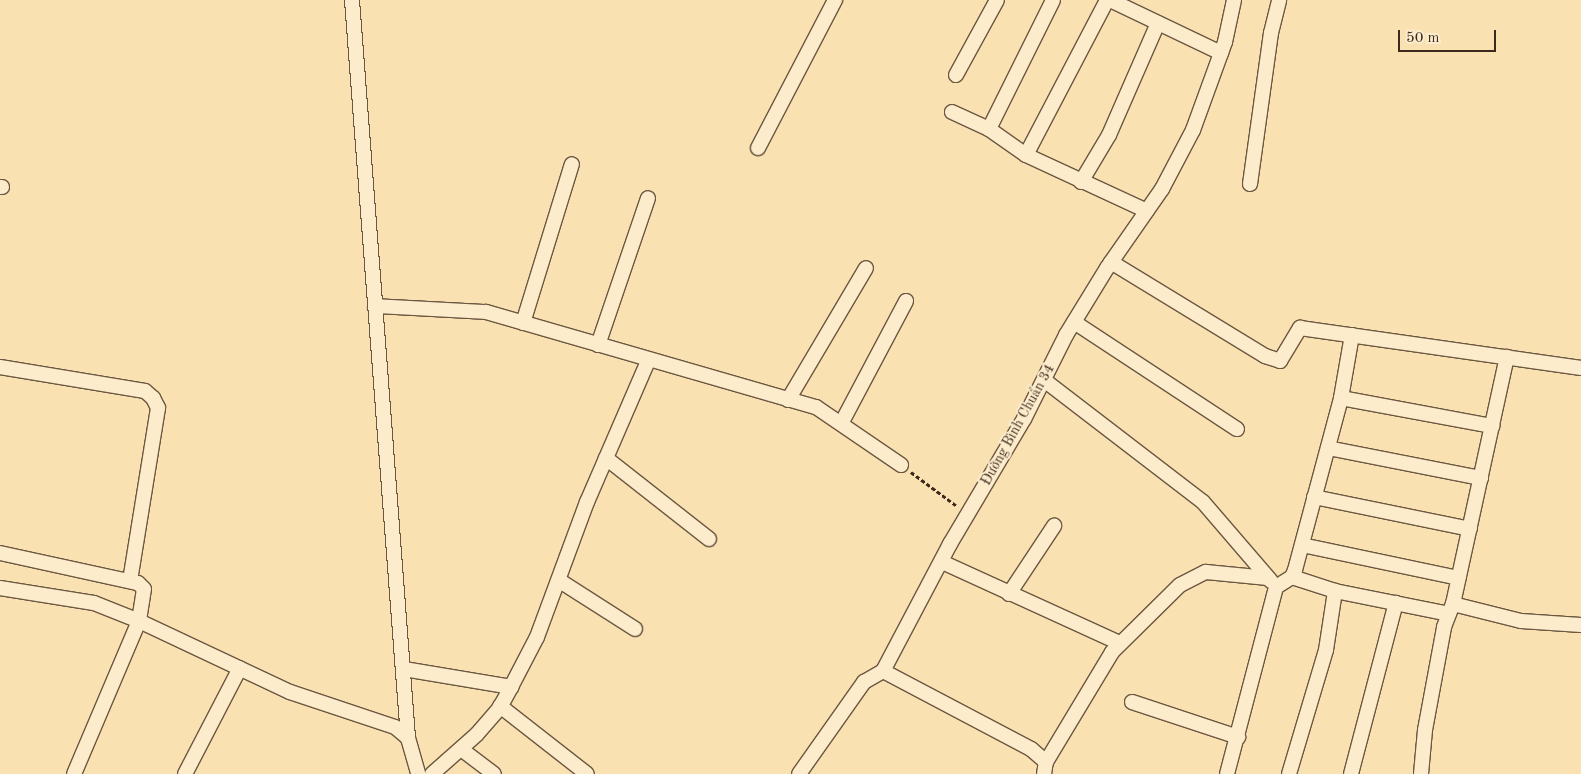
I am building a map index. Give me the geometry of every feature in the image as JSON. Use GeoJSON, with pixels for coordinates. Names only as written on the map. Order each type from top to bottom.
{"type":"FeatureCollection","features":[{"type":"Feature","properties":{"kind":"street"},"geometry":{"type":"LineString","coordinates":[[352,0],[408,738],[418,774]]}},
{"type":"Feature","properties":{"kind":"street"},"geometry":{"type":"LineString","coordinates":[[758,148],[835,0]]}},
{"type":"Feature","properties":{"kind":"street"},"geometry":{"type":"LineString","coordinates":[[956,75],[997,0]]}},
{"type":"Feature","properties":{"kind":"street"},"geometry":{"type":"LineString","coordinates":[[989,129],[1053,0]]}},
{"type":"Feature","properties":{"kind":"street"},"geometry":{"type":"LineString","coordinates":[[1026,155],[1108,0],[1221,53]]}},
{"type":"Feature","properties":{"kind":"street","name":"Đường Bình Chuẩn 34"},"geometry":{"type":"LineString","coordinates":[[883,671],[968,514],[1044,380],[1074,322],[1110,262],[1162,189],[1193,130],[1221,53],[1234,0]]}},
{"type":"Feature","properties":{"kind":"street"},"geometry":{"type":"LineString","coordinates":[[1250,184],[1271,33],[1279,0]]}},
{"type":"Feature","properties":{"kind":"street"},"geometry":{"type":"LineString","coordinates":[[1081,182],[1109,135],[1158,23]]}},
{"type":"Feature","properties":{"kind":"street"},"geometry":{"type":"LineString","coordinates":[[952,112],[989,129],[1026,155],[1147,211]]}},
{"type":"Feature","properties":{"kind":"street"},"geometry":{"type":"LineString","coordinates":[[522,323],[572,164]]}},
{"type":"Feature","properties":{"kind":"street"},"geometry":{"type":"LineString","coordinates":[[598,346],[648,198]]}},
{"type":"Feature","properties":{"kind":"street"},"geometry":{"type":"LineString","coordinates":[[1110,262],[1265,356],[1280,361],[1300,328],[1581,368]]}},
{"type":"Feature","properties":{"kind":"street"},"geometry":{"type":"LineString","coordinates":[[788,400],[866,268]]}},
{"type":"Feature","properties":{"kind":"street"},"geometry":{"type":"LineString","coordinates":[[842,422],[906,301]]}},
{"type":"Feature","properties":{"kind":"street"},"geometry":{"type":"LineString","coordinates":[[375,306],[486,312],[648,361],[816,407],[842,422],[901,465]]}},
{"type":"Feature","properties":{"kind":"street"},"geometry":{"type":"LineString","coordinates":[[1074,322],[1237,429]]}},
{"type":"Feature","properties":{"kind":"street"},"geometry":{"type":"LineString","coordinates":[[1292,577],[1341,398],[1352,335]]}},
{"type":"Feature","properties":{"kind":"street"},"geometry":{"type":"LineString","coordinates":[[1421,774],[1425,730],[1507,357]]}},
{"type":"Feature","properties":{"kind":"street"},"geometry":{"type":"LineString","coordinates":[[432,774],[460,749],[500,706],[511,687],[560,581],[606,458],[648,361]]}},
{"type":"Feature","properties":{"kind":"street"},"geometry":{"type":"LineString","coordinates":[[0,367],[145,391],[153,398],[158,408],[130,581]]}},
{"type":"Feature","properties":{"kind":"street"},"geometry":{"type":"LineString","coordinates":[[1044,380],[1203,502],[1272,582]]}},
{"type":"Feature","properties":{"kind":"street"},"geometry":{"type":"LineString","coordinates":[[1341,398],[1492,426]]}},
{"type":"Feature","properties":{"kind":"street"},"geometry":{"type":"LineString","coordinates":[[1328,448],[1481,478]]}},
{"type":"Feature","properties":{"kind":"street"},"geometry":{"type":"LineString","coordinates":[[606,458],[709,539]]}},
{"type":"Feature","properties":{"kind":"street"},"geometry":{"type":"LineString","coordinates":[[1314,497],[1470,528]]}},
{"type":"Feature","properties":{"kind":"street"},"geometry":{"type":"LineString","coordinates":[[1009,594],[1054,526]]}},
{"type":"Feature","properties":{"kind":"street"},"geometry":{"type":"LineString","coordinates":[[1302,545],[1459,578]]}},
{"type":"Feature","properties":{"kind":"street"},"geometry":{"type":"LineString","coordinates":[[0,553],[130,581],[144,589],[139,621],[74,774]]}},
{"type":"Feature","properties":{"kind":"street"},"geometry":{"type":"LineString","coordinates":[[942,562],[1120,643]]}},
{"type":"Feature","properties":{"kind":"street"},"geometry":{"type":"LineString","coordinates":[[799,774],[864,682],[883,671],[946,706],[994,728],[1045,768],[1120,643],[1180,585],[1206,572],[1272,582],[1292,577],[1335,591],[1396,603],[1451,609],[1521,621],[1581,625]]}},
{"type":"Feature","properties":{"kind":"street"},"geometry":{"type":"LineString","coordinates":[[560,581],[635,630]]}},
{"type":"Feature","properties":{"kind":"street"},"geometry":{"type":"LineString","coordinates":[[1227,774],[1238,737],[1272,582]]}},
{"type":"Feature","properties":{"kind":"street"},"geometry":{"type":"LineString","coordinates":[[0,588],[94,603],[139,621],[326,706],[395,727],[408,738]]}},
{"type":"Feature","properties":{"kind":"street"},"geometry":{"type":"LineString","coordinates":[[1289,774],[1326,650],[1335,591]]}},
{"type":"Feature","properties":{"kind":"street"},"geometry":{"type":"LineString","coordinates":[[1351,774],[1396,603]]}},
{"type":"Feature","properties":{"kind":"street"},"geometry":{"type":"LineString","coordinates":[[185,774],[240,668]]}},
{"type":"Feature","properties":{"kind":"street"},"geometry":{"type":"LineString","coordinates":[[404,669],[511,687]]}},
{"type":"Feature","properties":{"kind":"street"},"geometry":{"type":"LineString","coordinates":[[1132,702],[1238,737]]}},
{"type":"Feature","properties":{"kind":"street"},"geometry":{"type":"LineString","coordinates":[[500,706],[587,774]]}},
{"type":"Feature","properties":{"kind":"street"},"geometry":{"type":"LineString","coordinates":[[460,749],[494,774]]}},
{"type":"Feature","properties":{"kind":"path"},"geometry":{"type":"LineString","coordinates":[[901,465],[968,514]]}}]}
